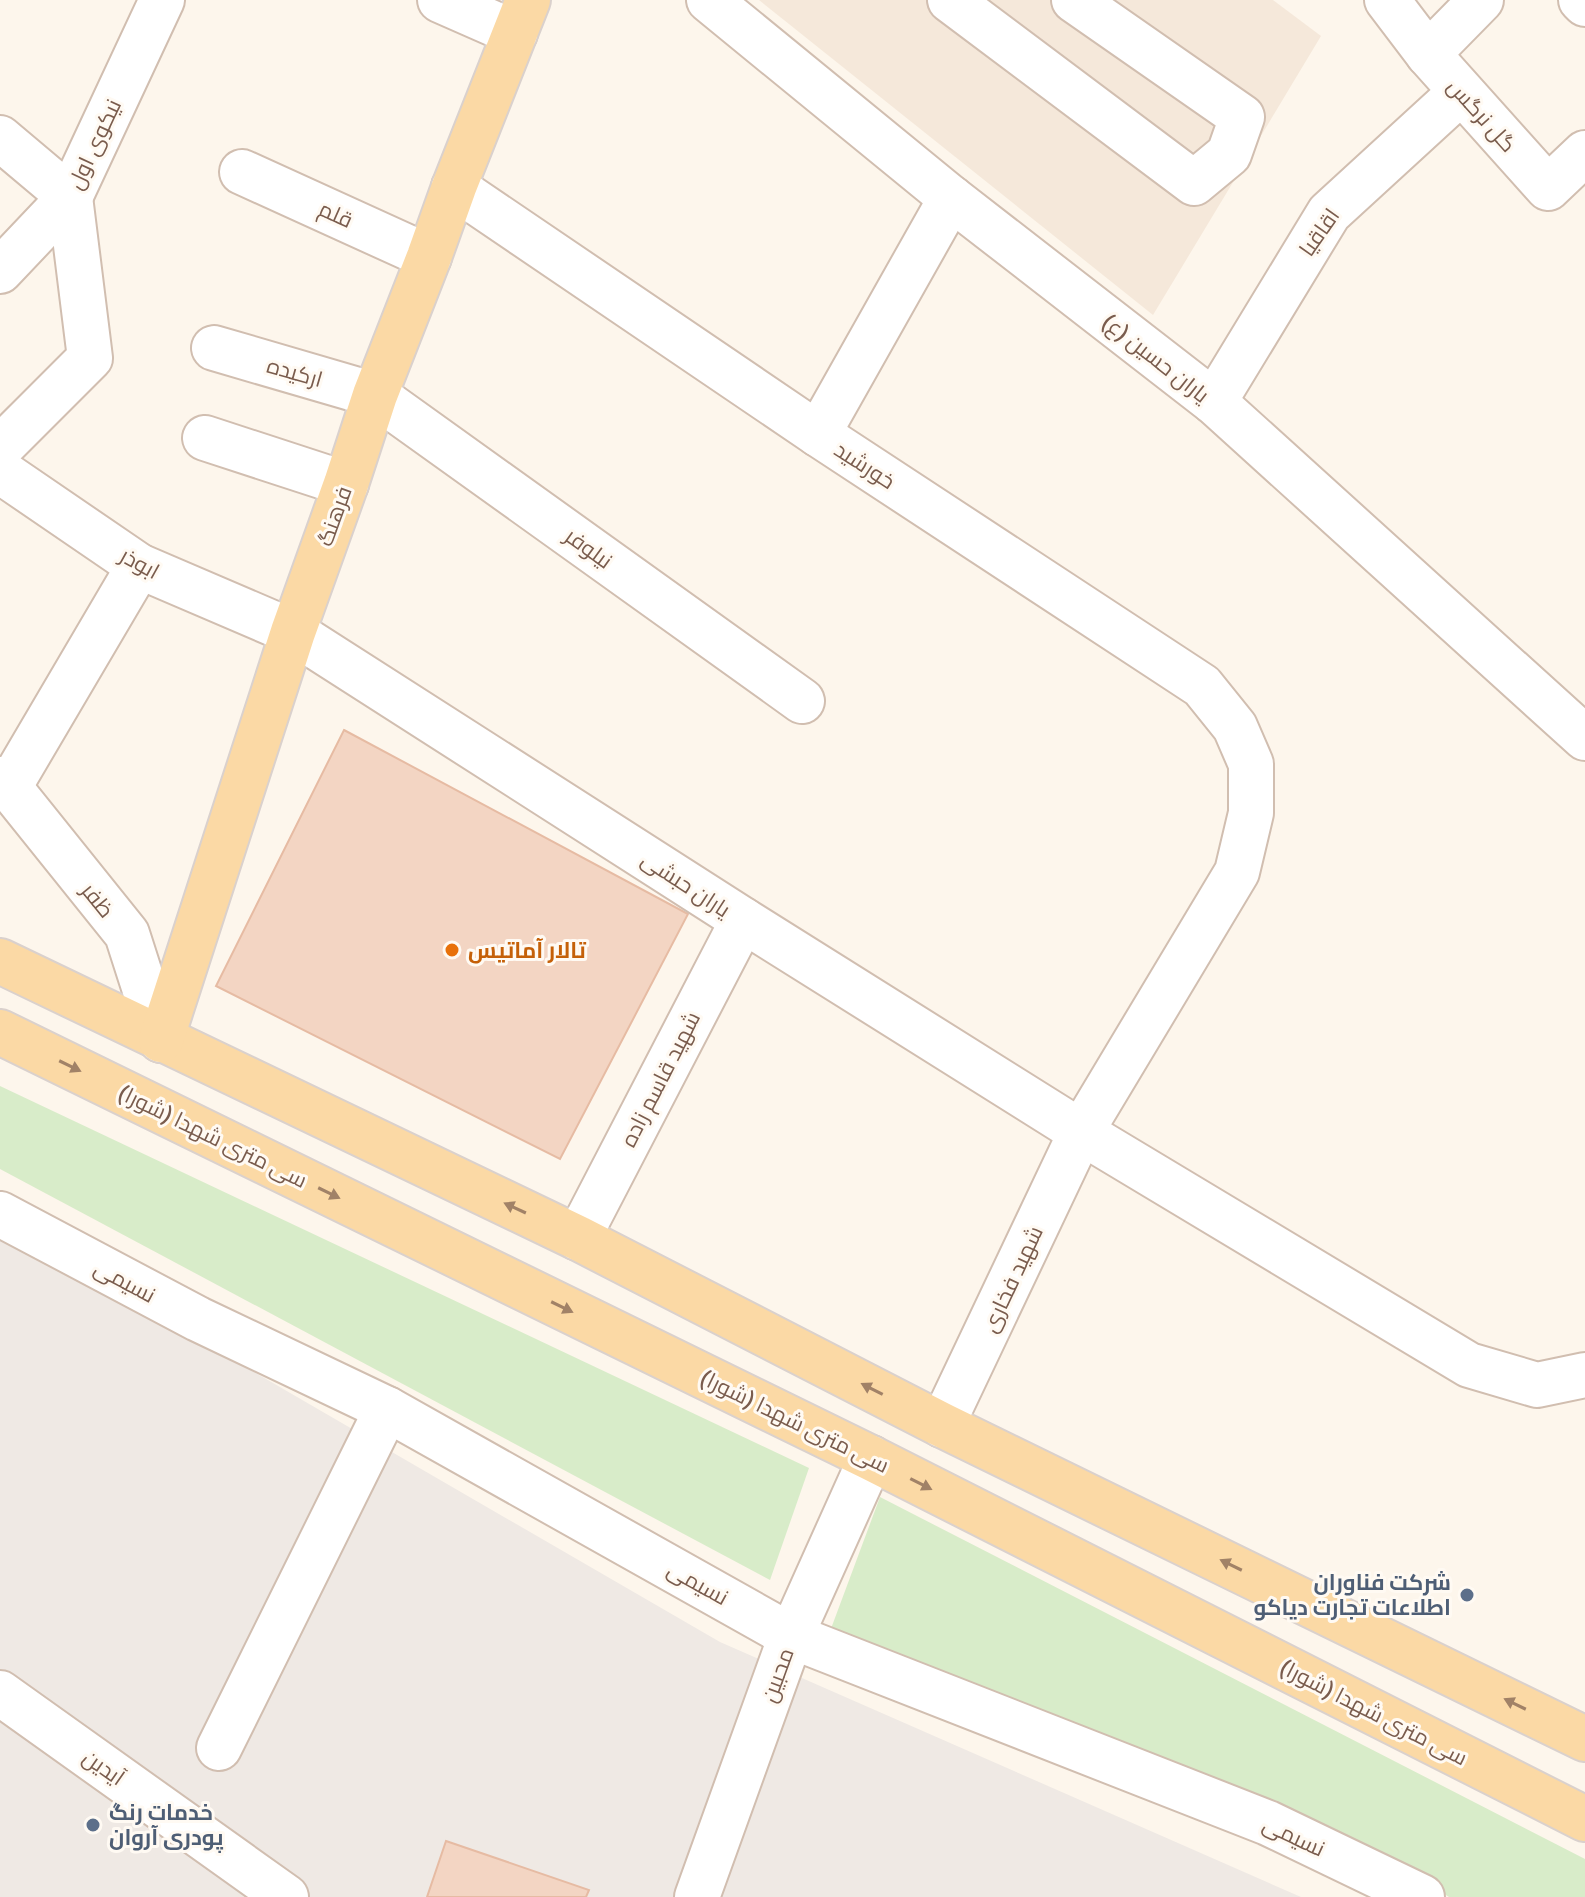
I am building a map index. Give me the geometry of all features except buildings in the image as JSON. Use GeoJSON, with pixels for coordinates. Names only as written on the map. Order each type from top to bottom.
{"type":"FeatureCollection","features":[{"type":"Feature","properties":{"kind":"main road","name":"فرهنگ"},"geometry":{"type":"LineString","coordinates":[[161,1040],[293,632],[375,395],[521,17]]}},
{"type":"Feature","properties":{"kind":"main road"},"geometry":{"type":"LineString","coordinates":[[0,961],[578,1238],[942,1425],[1585,1739]]}},
{"type":"Feature","properties":{"kind":"main road","name":"سی متری شهدا (شورا)"},"geometry":{"type":"LineString","coordinates":[[0,1032],[871,1458],[1585,1819]]}},
{"type":"Feature","properties":{"kind":"street","name":"نیکوی اول"},"geometry":{"type":"LineString","coordinates":[[0,271],[70,197],[162,0]]}},
{"type":"Feature","properties":{"kind":"street"},"geometry":{"type":"LineString","coordinates":[[440,0],[521,17]]}},
{"type":"Feature","properties":{"kind":"street","name":"یاران حسین (ع)"},"geometry":{"type":"LineString","coordinates":[[709,0],[951,198],[1214,402],[1585,738]]}},
{"type":"Feature","properties":{"kind":"street"},"geometry":{"type":"LineString","coordinates":[[950,0],[1194,183],[1229,154],[1242,117],[1074,0]]}},
{"type":"Feature","properties":{"kind":"street","name":"گل نرگس"},"geometry":{"type":"LineString","coordinates":[[1387,0],[1428,54],[1548,188],[1585,153]]}},
{"type":"Feature","properties":{"kind":"street"},"geometry":{"type":"LineString","coordinates":[[1428,54],[1481,0]]}},
{"type":"Feature","properties":{"kind":"street","name":"اقاقیا"},"geometry":{"type":"LineString","coordinates":[[1214,402],[1329,213],[1461,92]]}},
{"type":"Feature","properties":{"kind":"street"},"geometry":{"type":"LineString","coordinates":[[0,138],[70,197],[90,358],[0,448]]}},
{"type":"Feature","properties":{"kind":"street","name":"قلم"},"geometry":{"type":"LineString","coordinates":[[242,172],[429,257]]}},
{"type":"Feature","properties":{"kind":"street","name":"خورشید"},"geometry":{"type":"LineString","coordinates":[[454,187],[818,434],[1202,686],[1235,727],[1251,764]]}},
{"type":"Feature","properties":{"kind":"street"},"geometry":{"type":"LineString","coordinates":[[818,434],[951,198]]}},
{"type":"Feature","properties":{"kind":"street","name":"ارکیده"},"geometry":{"type":"LineString","coordinates":[[214,348],[375,395]]}},
{"type":"Feature","properties":{"kind":"street","name":"نیلوفر"},"geometry":{"type":"LineString","coordinates":[[375,395],[802,701]]}},
{"type":"Feature","properties":{"kind":"street"},"geometry":{"type":"LineString","coordinates":[[205,438],[346,484]]}},
{"type":"Feature","properties":{"kind":"street","name":"ابوذر"},"geometry":{"type":"LineString","coordinates":[[0,471],[139,566],[293,632]]}},
{"type":"Feature","properties":{"kind":"street"},"geometry":{"type":"LineString","coordinates":[[4,783],[139,566]]}},
{"type":"Feature","properties":{"kind":"street","name":"یاران حبشی"},"geometry":{"type":"LineString","coordinates":[[293,632],[1081,1132],[1469,1365],[1537,1385],[1585,1375]]}},
{"type":"Feature","properties":{"kind":"street","name":"شهید فخاری"},"geometry":{"type":"LineString","coordinates":[[942,1425],[1081,1132],[1237,872],[1251,813],[1251,764]]}},
{"type":"Feature","properties":{"kind":"street","name":"ظفر"},"geometry":{"type":"LineString","coordinates":[[4,783],[127,934],[161,1040]]}},
{"type":"Feature","properties":{"kind":"street","name":"شهید قاسم زاده"},"geometry":{"type":"LineString","coordinates":[[578,1238],[743,920]]}},
{"type":"Feature","properties":{"kind":"street","name":"نسیمی"},"geometry":{"type":"LineString","coordinates":[[0,1214],[198,1319],[387,1409],[791,1636],[1268,1823],[1422,1897]]}},
{"type":"Feature","properties":{"kind":"street"},"geometry":{"type":"LineString","coordinates":[[219,1748],[387,1409]]}},
{"type":"Feature","properties":{"kind":"street","name":"محبین"},"geometry":{"type":"LineString","coordinates":[[697,1897],[791,1636],[871,1458]]}},
{"type":"Feature","properties":{"kind":"street","name":"آیدین"},"geometry":{"type":"LineString","coordinates":[[0,1693],[286,1897]]}},
{"type":"Feature","properties":{"kind":"shaded area"},"geometry":{"type":"Polygon","coordinates":[[[759,0],[1273,0],[1321,36],[1153,315],[759,0]]]}},
{"type":"Feature","properties":{"kind":"shaded area"},"geometry":{"type":"Polygon","coordinates":[[[0,1225],[720,1642],[1301,1897],[0,1897],[0,1225]]]}},
{"type":"Feature","properties":{"kind":"green space"},"geometry":{"type":"Polygon","coordinates":[[[0,1086],[809,1468],[770,1580],[0,1169],[0,1086]]]}},
{"type":"Feature","properties":{"kind":"green space"},"geometry":{"type":"Polygon","coordinates":[[[880,1497],[1585,1859],[1585,1897],[1449,1897],[1396,1863],[829,1634],[880,1497]]]}},
{"type":"Feature","properties":{"kind":"place","name":"تالار آماتیس"},"geometry":{"type":"Point","coordinates":[452,950]}},
{"type":"Feature","properties":{"kind":"place","name":"شرکت فناوران اطلاعات تجارت دیاکو"},"geometry":{"type":"Point","coordinates":[1467,1595]}},
{"type":"Feature","properties":{"kind":"place","name":"خدمات رنگ پودری آروان"},"geometry":{"type":"Point","coordinates":[93,1825]}}]}
